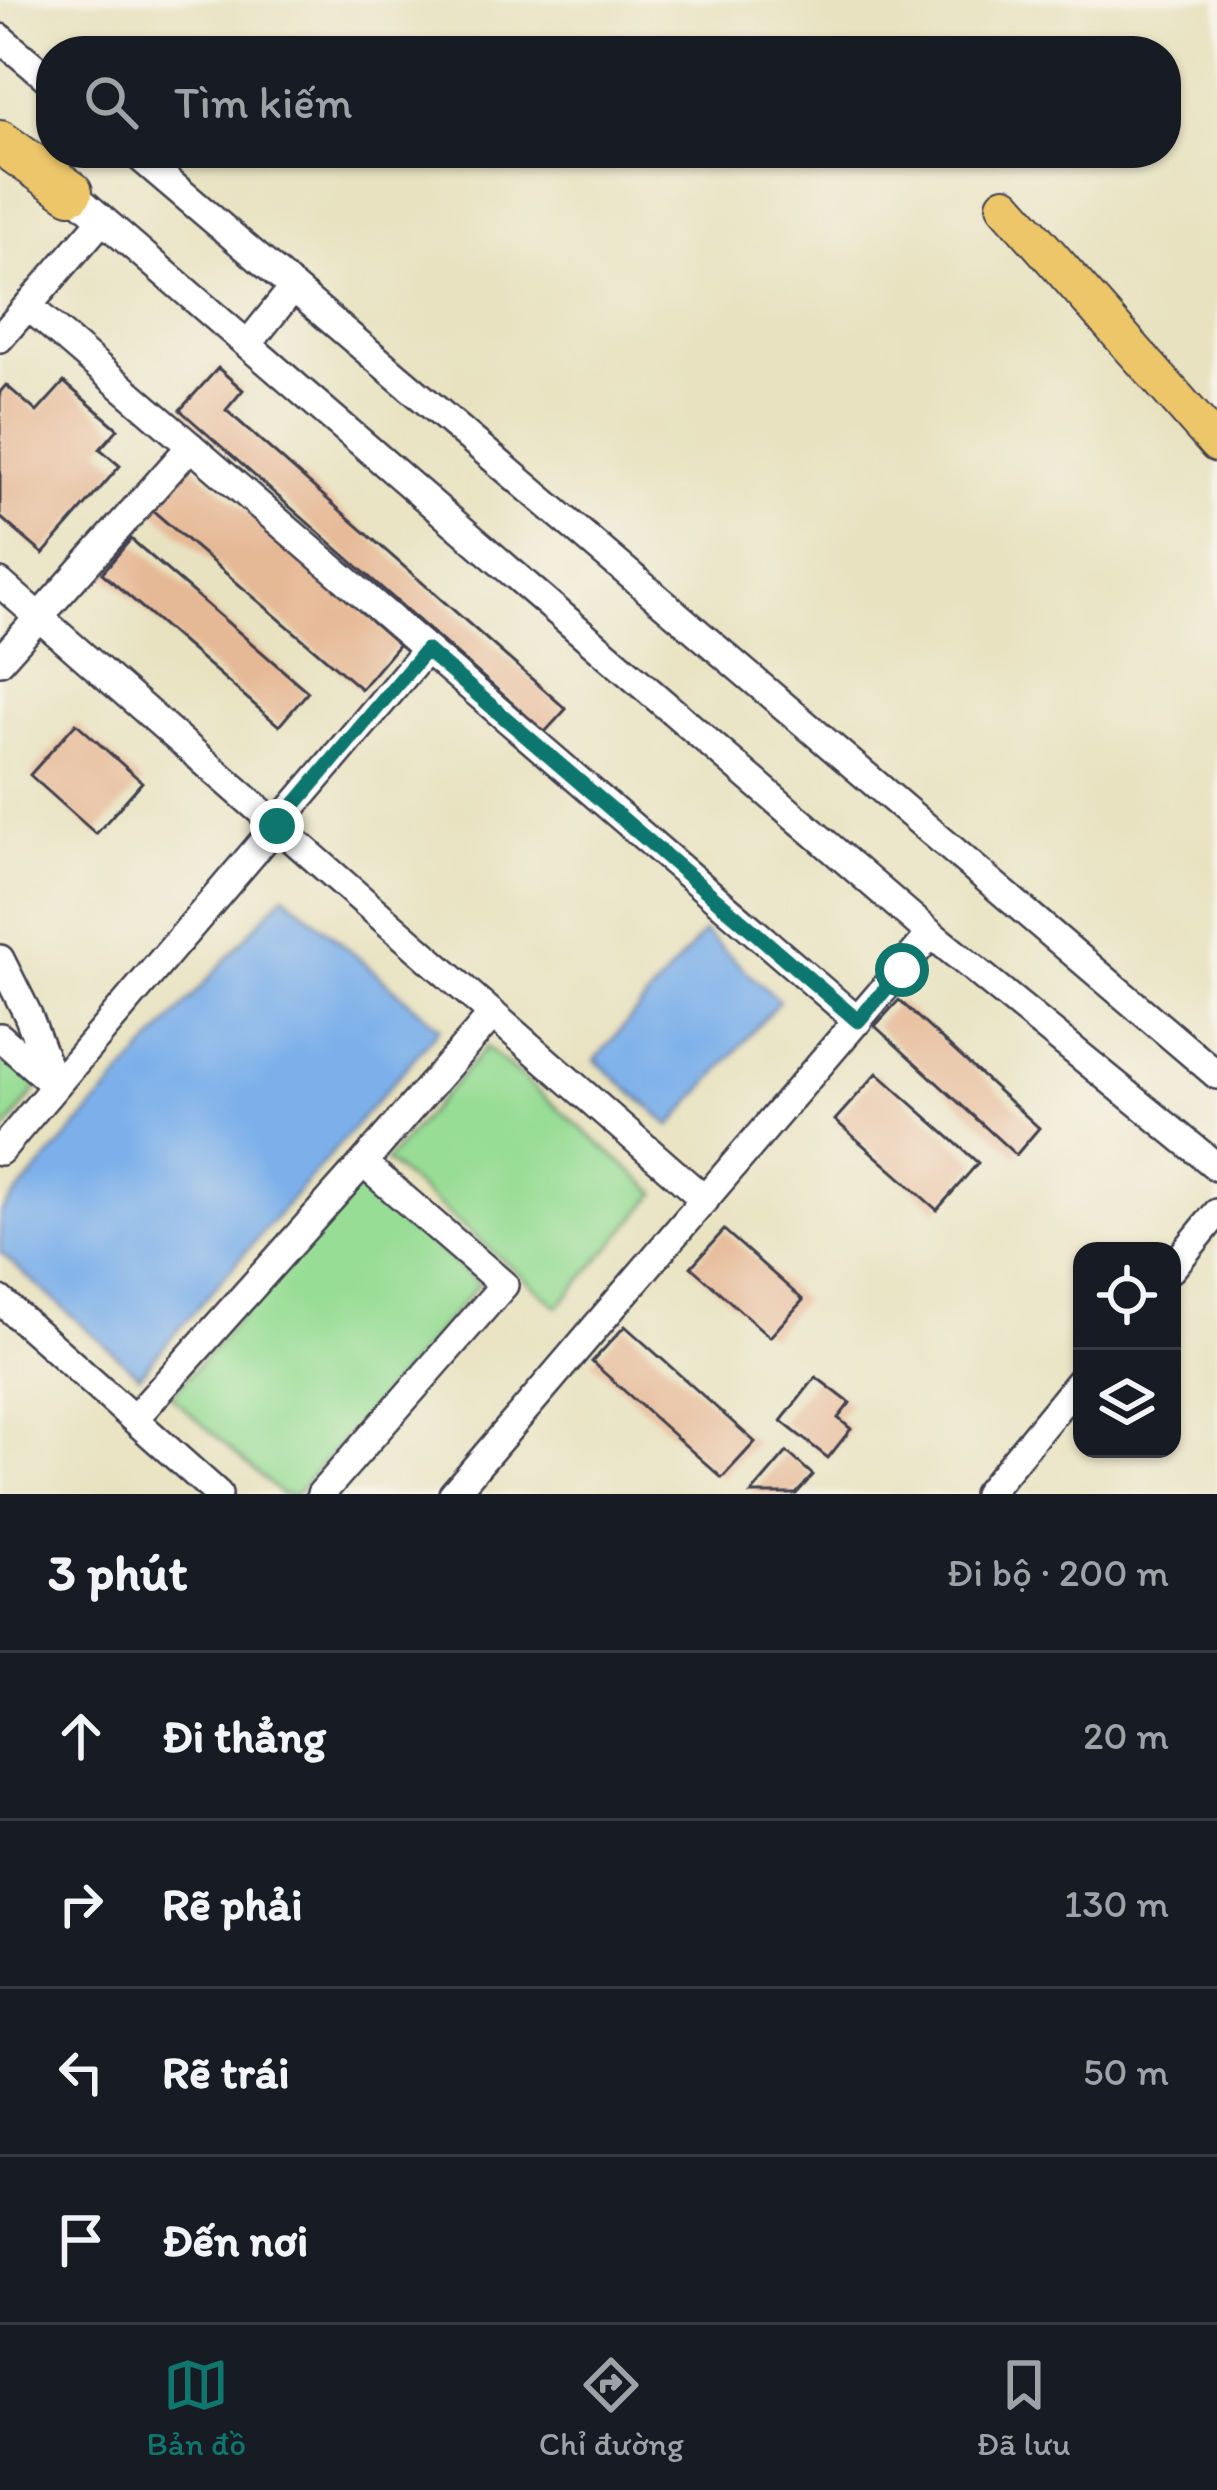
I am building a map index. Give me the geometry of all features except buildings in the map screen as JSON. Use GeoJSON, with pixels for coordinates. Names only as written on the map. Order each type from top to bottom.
{"type":"FeatureCollection","features":[{"type":"Feature","properties":{"kind":"highway"},"geometry":{"type":"LineString","coordinates":[[0,138],[36,166]]}},
{"type":"Feature","properties":{"kind":"highway"},"geometry":{"type":"LineString","coordinates":[[38,168],[87,206]]}},
{"type":"Feature","properties":{"kind":"main road"},"geometry":{"type":"LineString","coordinates":[[1005,205],[1217,444]]}},
{"type":"Feature","properties":{"kind":"street"},"geometry":{"type":"LineString","coordinates":[[0,38],[36,69]]}},
{"type":"Feature","properties":{"kind":"street"},"geometry":{"type":"LineString","coordinates":[[153,168],[1217,1075]]}},
{"type":"Feature","properties":{"kind":"street"},"geometry":{"type":"LineString","coordinates":[[0,338],[28,306],[87,206],[932,934],[1217,1168]]}},
{"type":"Feature","properties":{"kind":"street"},"geometry":{"type":"LineString","coordinates":[[248,344],[293,288]]}},
{"type":"Feature","properties":{"kind":"street"},"geometry":{"type":"LineString","coordinates":[[28,306],[858,1021]]}},
{"type":"Feature","properties":{"kind":"street"},"geometry":{"type":"LineString","coordinates":[[0,661],[190,446]]}},
{"type":"Feature","properties":{"kind":"street"},"geometry":{"type":"LineString","coordinates":[[0,583],[705,1200]]}},
{"type":"Feature","properties":{"kind":"street"},"geometry":{"type":"LineString","coordinates":[[0,1151],[426,650]]}},
{"type":"Feature","properties":{"kind":"street"},"geometry":{"type":"LineString","coordinates":[[453,1494],[932,934]]}},
{"type":"Feature","properties":{"kind":"street"},"geometry":{"type":"LineString","coordinates":[[0,959],[55,1086]]}},
{"type":"Feature","properties":{"kind":"street"},"geometry":{"type":"LineString","coordinates":[[134,1419],[493,1014]]}},
{"type":"Feature","properties":{"kind":"street"},"geometry":{"type":"LineString","coordinates":[[0,1037],[55,1086]]}},
{"type":"Feature","properties":{"kind":"street"},"geometry":{"type":"LineString","coordinates":[[321,1494],[504,1285],[364,1163]]}},
{"type":"Feature","properties":{"kind":"street"},"geometry":{"type":"LineString","coordinates":[[1181,1257],[1217,1214]]}},
{"type":"Feature","properties":{"kind":"street"},"geometry":{"type":"LineString","coordinates":[[2,1307],[218,1494]]}},
{"type":"Feature","properties":{"kind":"street"},"geometry":{"type":"LineString","coordinates":[[987,1494],[1073,1389]]}},
{"type":"Feature","properties":{"kind":"green space"},"geometry":{"type":"Polygon","coordinates":[[[486,1047],[657,1193],[558,1307],[386,1161],[486,1047]]]}},
{"type":"Feature","properties":{"kind":"green space"},"geometry":{"type":"Polygon","coordinates":[[[0,1051],[36,1089],[0,1138],[0,1051]]]}},
{"type":"Feature","properties":{"kind":"green space"},"geometry":{"type":"Polygon","coordinates":[[[360,1179],[479,1284],[296,1494],[281,1494],[171,1396],[360,1179]]]}},
{"type":"Feature","properties":{"kind":"water"},"geometry":{"type":"Polygon","coordinates":[[[284,894],[440,1028],[139,1375],[0,1252],[0,1213],[284,894]]]}},
{"type":"Feature","properties":{"kind":"water"},"geometry":{"type":"Polygon","coordinates":[[[704,932],[779,1001],[671,1126],[595,1060],[704,932]]]}},
{"type":"Feature","properties":{"kind":"route"},"geometry":{"type":"LineString","coordinates":[[277,826],[426,650],[858,1021],[902,970]]}}]}
